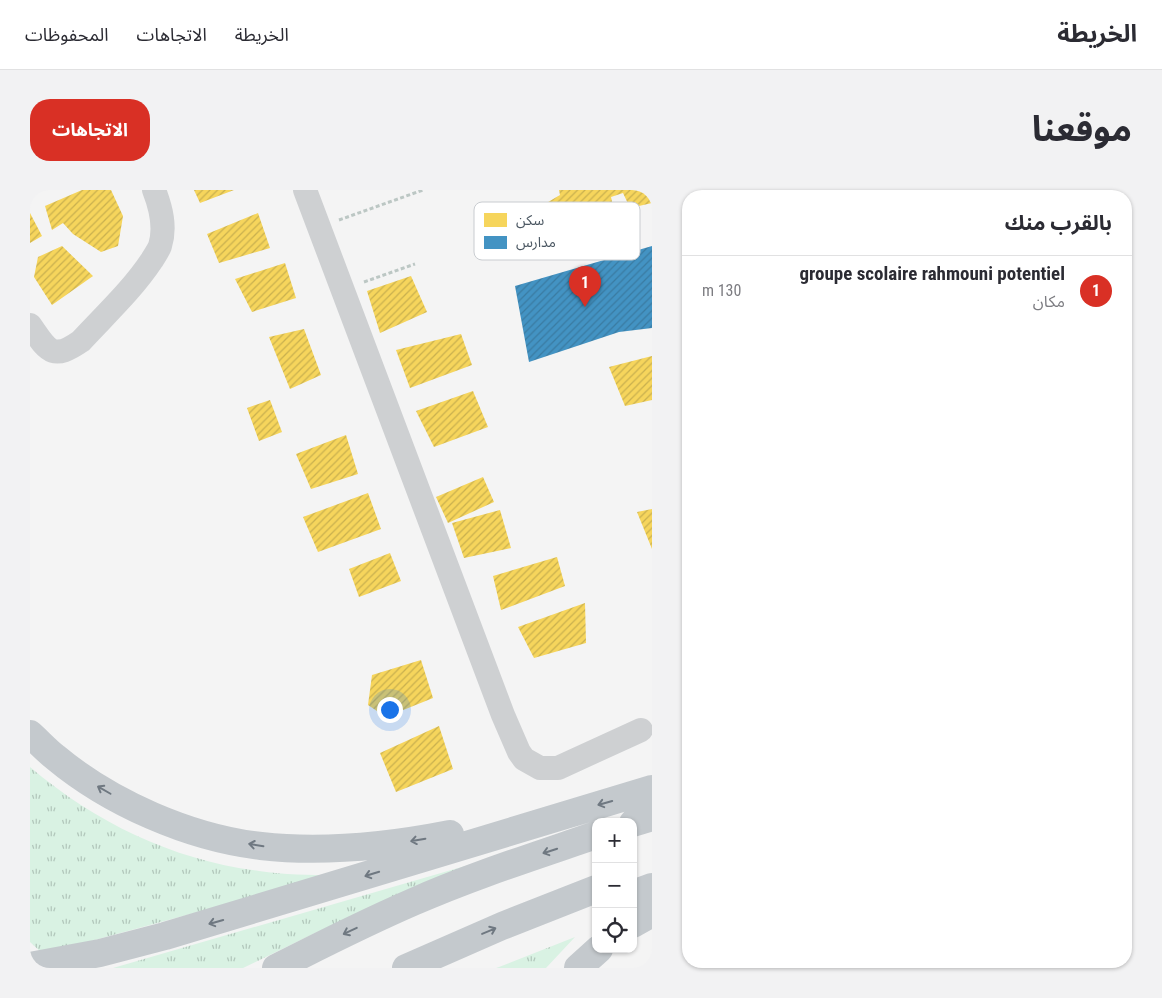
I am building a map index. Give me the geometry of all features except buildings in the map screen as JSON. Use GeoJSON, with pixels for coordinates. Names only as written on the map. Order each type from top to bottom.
{"type":"FeatureCollection","features":[{"type":"Feature","properties":{"kind":"highway"},"geometry":{"type":"LineString","coordinates":[[30,734],[55,757],[83,777],[132,806],[167,822],[216,838],[260,846],[296,848],[349,847],[410,842],[469,831],[535,824]]}},
{"type":"Feature","properties":{"kind":"highway"},"geometry":{"type":"LineString","coordinates":[[30,966],[100,953],[236,916],[652,790]]}},
{"type":"Feature","properties":{"kind":"highway"},"geometry":{"type":"LineString","coordinates":[[637,822],[652,817]]}},
{"type":"Feature","properties":{"kind":"highway"},"geometry":{"type":"LineString","coordinates":[[276,968],[326,942],[414,901],[522,860],[592,836]]}},
{"type":"Feature","properties":{"kind":"highway"},"geometry":{"type":"LineString","coordinates":[[637,875],[652,869]]}},
{"type":"Feature","properties":{"kind":"highway"},"geometry":{"type":"LineString","coordinates":[[637,893],[652,887]]}},
{"type":"Feature","properties":{"kind":"highway"},"geometry":{"type":"LineString","coordinates":[[406,968],[592,891]]}},
{"type":"Feature","properties":{"kind":"highway"},"geometry":{"type":"LineString","coordinates":[[450,968],[592,910]]}},
{"type":"Feature","properties":{"kind":"highway"},"geometry":{"type":"LineString","coordinates":[[637,922],[652,913]]}},
{"type":"Feature","properties":{"kind":"highway"},"geometry":{"type":"LineString","coordinates":[[578,968],[595,953]]}},
{"type":"Feature","properties":{"kind":"street"},"geometry":{"type":"LineString","coordinates":[[30,325],[46,348],[52,351],[60,352],[70,349],[81,341],[144,272],[159,248],[162,218],[161,209],[154,190]]}},
{"type":"Feature","properties":{"kind":"street"},"geometry":{"type":"LineString","coordinates":[[306,190],[503,715],[519,752],[524,759],[540,768],[558,768],[641,730]]}},
{"type":"Feature","properties":{"kind":"path"},"geometry":{"type":"LineString","coordinates":[[320,227],[422,190]]}},
{"type":"Feature","properties":{"kind":"path"},"geometry":{"type":"LineString","coordinates":[[342,290],[415,264]]}},
{"type":"Feature","properties":{"kind":"green space"},"geometry":{"type":"Polygon","coordinates":[[[30,767],[55,787],[109,822],[166,848],[227,866],[287,874],[335,875],[43,954],[30,942],[30,767]]]}},
{"type":"Feature","properties":{"kind":"green space"},"geometry":{"type":"Polygon","coordinates":[[[472,864],[315,933],[243,968],[113,968],[472,864]]]}},
{"type":"Feature","properties":{"kind":"green space"},"geometry":{"type":"Polygon","coordinates":[[[575,937],[546,968],[496,968],[499,967],[575,937]]]}},
{"type":"Feature","properties":{"kind":"place","name":"groupe scolaire rahmouni potentiel"},"geometry":{"type":"Point","coordinates":[585,307]}}]}
